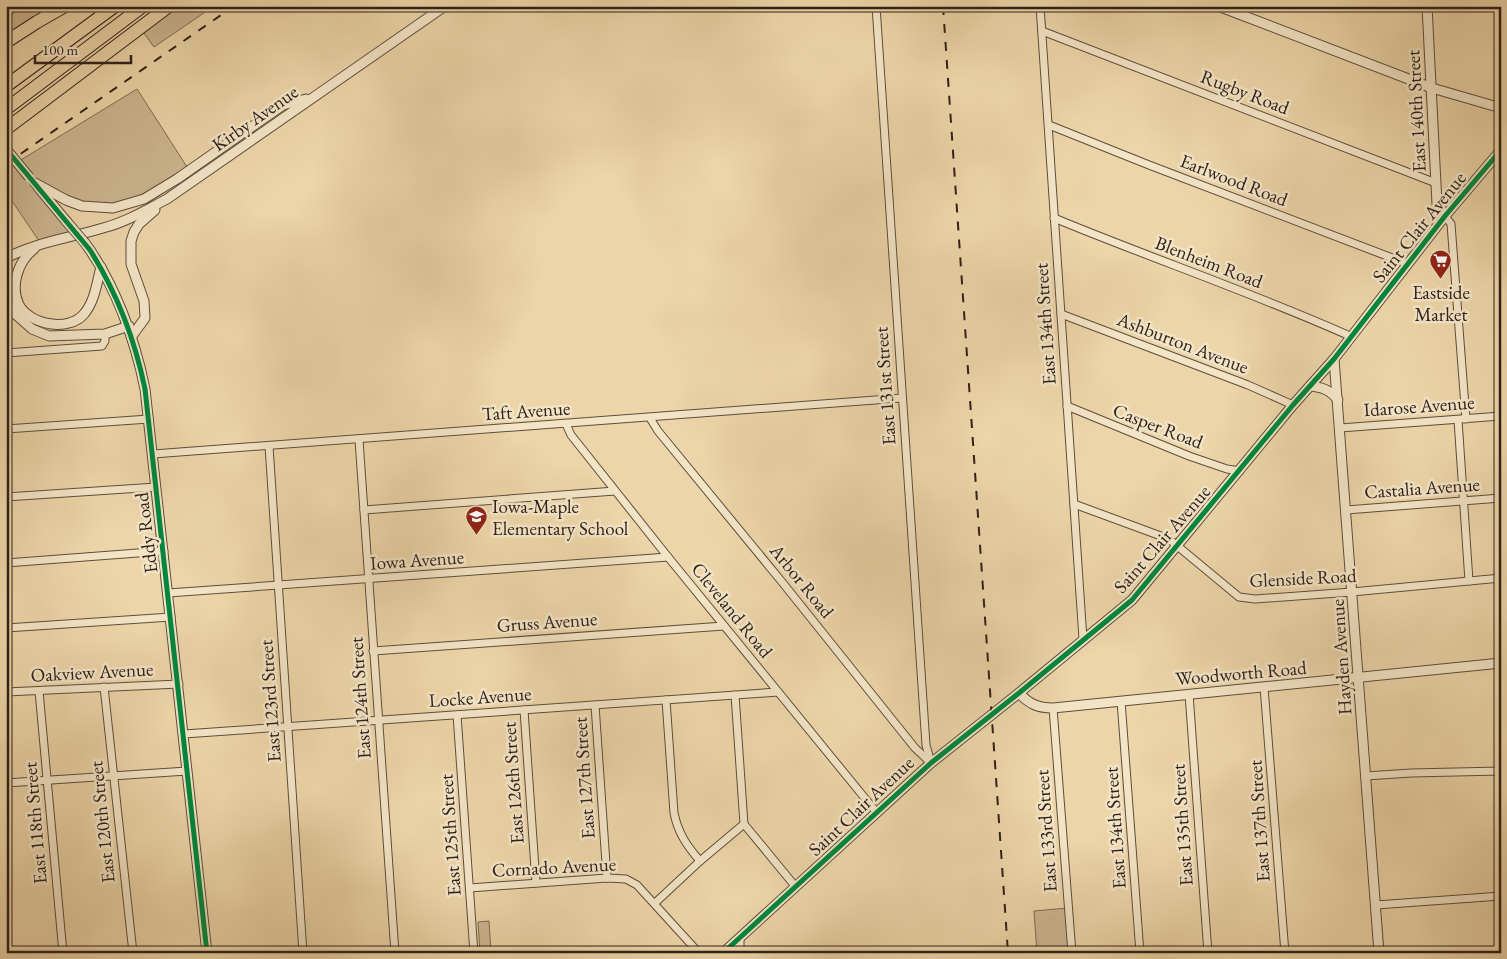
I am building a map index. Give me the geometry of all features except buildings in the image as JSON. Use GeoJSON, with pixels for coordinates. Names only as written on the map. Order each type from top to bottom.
{"type":"FeatureCollection","features":[{"type":"Feature","properties":{"kind":"highway"},"geometry":{"type":"LineString","coordinates":[[6,42],[65,6]]}},
{"type":"Feature","properties":{"kind":"highway"},"geometry":{"type":"LineString","coordinates":[[6,86],[115,6]]}},
{"type":"Feature","properties":{"kind":"highway"},"geometry":{"type":"LineString","coordinates":[[6,109],[144,6]]}},
{"type":"Feature","properties":{"kind":"highway"},"geometry":{"type":"LineString","coordinates":[[6,129],[169,6]]}},
{"type":"Feature","properties":{"kind":"street","name":"Kirby Avenue"},"geometry":{"type":"LineString","coordinates":[[6,258],[41,244],[121,222],[167,199],[445,6]]}},
{"type":"Feature","properties":{"kind":"street","name":"East 131st Street"},"geometry":{"type":"LineString","coordinates":[[876,6],[926,745],[931,763]]}},
{"type":"Feature","properties":{"kind":"street","name":"East 134th Street"},"geometry":{"type":"LineString","coordinates":[[1040,6],[1083,639]]}},
{"type":"Feature","properties":{"kind":"street"},"geometry":{"type":"LineString","coordinates":[[1218,6],[1432,88],[1501,108]]}},
{"type":"Feature","properties":{"kind":"street","name":"East 140th Street"},"geometry":{"type":"LineString","coordinates":[[1427,6],[1437,204],[1452,224],[1466,419]]}},
{"type":"Feature","properties":{"kind":"street","name":"Rugby Road"},"geometry":{"type":"LineString","coordinates":[[1042,31],[1436,183]]}},
{"type":"Feature","properties":{"kind":"street"},"geometry":{"type":"LineString","coordinates":[[32,180],[66,200],[82,206],[113,208],[144,199],[177,179],[250,126],[282,106],[311,98]]}},
{"type":"Feature","properties":{"kind":"street","name":"Earlwood Road"},"geometry":{"type":"LineString","coordinates":[[1049,125],[1408,264]]}},
{"type":"Feature","properties":{"kind":"street","name":"Eddy Road"},"geometry":{"type":"LineString","coordinates":[[6,149],[85,243],[101,267],[129,326],[141,368],[153,454],[207,953]]}},
{"type":"Feature","properties":{"kind":"street","name":"Saint Clair Avenue"},"geometry":{"type":"LineString","coordinates":[[723,953],[931,763],[1132,600],[1293,405],[1334,359],[1445,216],[1501,150]]}},
{"type":"Feature","properties":{"kind":"street"},"geometry":{"type":"LineString","coordinates":[[132,336],[145,318],[144,300],[130,264],[131,240],[139,224],[167,199]]}},
{"type":"Feature","properties":{"kind":"street","name":"Blenheim Road"},"geometry":{"type":"LineString","coordinates":[[1054,218],[1114,243],[1304,315],[1352,336]]}},
{"type":"Feature","properties":{"kind":"street"},"geometry":{"type":"LineString","coordinates":[[20,306],[16,289],[17,274],[28,254],[41,244]]}},
{"type":"Feature","properties":{"kind":"street"},"geometry":{"type":"LineString","coordinates":[[6,294],[32,317],[41,322],[65,324],[83,315],[92,302],[101,267]]}},
{"type":"Feature","properties":{"kind":"street"},"geometry":{"type":"LineString","coordinates":[[6,299],[15,314],[32,329],[49,336],[106,334],[129,326]]}},
{"type":"Feature","properties":{"kind":"street","name":"Ashburton Avenue"},"geometry":{"type":"LineString","coordinates":[[1061,314],[1248,385],[1293,405]]}},
{"type":"Feature","properties":{"kind":"street"},"geometry":{"type":"LineString","coordinates":[[6,353],[102,346],[106,334]]}},
{"type":"Feature","properties":{"kind":"street","name":"Hayden Avenue"},"geometry":{"type":"LineString","coordinates":[[1334,359],[1380,953]]}},
{"type":"Feature","properties":{"kind":"street"},"geometry":{"type":"LineString","coordinates":[[1310,386],[1319,386],[1329,391],[1338,400]]}},
{"type":"Feature","properties":{"kind":"street","name":"Taft Avenue"},"geometry":{"type":"LineString","coordinates":[[153,454],[902,398]]}},
{"type":"Feature","properties":{"kind":"street","name":"Casper Road"},"geometry":{"type":"LineString","coordinates":[[1067,406],[1190,456],[1227,469],[1240,471]]}},
{"type":"Feature","properties":{"kind":"street","name":"Idarose Avenue"},"geometry":{"type":"LineString","coordinates":[[1340,428],[1501,416]]}},
{"type":"Feature","properties":{"kind":"street","name":"Arbor Road"},"geometry":{"type":"LineString","coordinates":[[650,418],[658,431],[782,582],[914,748],[931,763]]}},
{"type":"Feature","properties":{"kind":"street"},"geometry":{"type":"LineString","coordinates":[[6,429],[148,419]]}},
{"type":"Feature","properties":{"kind":"street"},"geometry":{"type":"LineString","coordinates":[[1458,420],[1469,581]]}},
{"type":"Feature","properties":{"kind":"street","name":"Cleveland Road"},"geometry":{"type":"LineString","coordinates":[[566,424],[571,435],[668,557],[877,813]]}},
{"type":"Feature","properties":{"kind":"street","name":"East 124th Street"},"geometry":{"type":"LineString","coordinates":[[359,440],[395,953]]}},
{"type":"Feature","properties":{"kind":"street","name":"East 123rd Street"},"geometry":{"type":"LineString","coordinates":[[269,446],[303,953]]}},
{"type":"Feature","properties":{"kind":"street"},"geometry":{"type":"LineString","coordinates":[[6,498],[156,487]]}},
{"type":"Feature","properties":{"kind":"street"},"geometry":{"type":"LineString","coordinates":[[364,510],[616,491]]}},
{"type":"Feature","properties":{"kind":"street","name":"Castalia Avenue"},"geometry":{"type":"LineString","coordinates":[[1346,510],[1501,498]]}},
{"type":"Feature","properties":{"kind":"street","name":"Glenside Road"},"geometry":{"type":"LineString","coordinates":[[1074,504],[1169,539],[1239,597],[1255,599],[1352,592],[1501,578]]}},
{"type":"Feature","properties":{"kind":"street"},"geometry":{"type":"LineString","coordinates":[[6,563],[164,552]]}},
{"type":"Feature","properties":{"kind":"street","name":"Iowa Avenue"},"geometry":{"type":"LineString","coordinates":[[168,594],[668,557]]}},
{"type":"Feature","properties":{"kind":"street"},"geometry":{"type":"LineString","coordinates":[[6,628],[171,617]]}},
{"type":"Feature","properties":{"kind":"street","name":"Gruss Avenue"},"geometry":{"type":"LineString","coordinates":[[373,651],[724,626]]}},
{"type":"Feature","properties":{"kind":"street","name":"Woodworth Road"},"geometry":{"type":"LineString","coordinates":[[1019,693],[1039,708],[1053,708],[1501,663]]}},
{"type":"Feature","properties":{"kind":"street","name":"Oakview Avenue"},"geometry":{"type":"LineString","coordinates":[[6,692],[178,684]]}},
{"type":"Feature","properties":{"kind":"street","name":"East 120th Street"},"geometry":{"type":"LineString","coordinates":[[104,687],[133,953]]}},
{"type":"Feature","properties":{"kind":"street","name":"East 137th Street"},"geometry":{"type":"LineString","coordinates":[[1264,687],[1285,953]]}},
{"type":"Feature","properties":{"kind":"street","name":"East 118th Street"},"geometry":{"type":"LineString","coordinates":[[39,691],[63,953]]}},
{"type":"Feature","properties":{"kind":"street","name":"Locke Avenue"},"geometry":{"type":"LineString","coordinates":[[184,734],[778,692]]}},
{"type":"Feature","properties":{"kind":"street","name":"East 135th Street"},"geometry":{"type":"LineString","coordinates":[[1189,694],[1208,953]]}},
{"type":"Feature","properties":{"kind":"street"},"geometry":{"type":"LineString","coordinates":[[735,695],[744,824],[795,886]]}},
{"type":"Feature","properties":{"kind":"street"},"geometry":{"type":"LineString","coordinates":[[666,700],[674,813],[677,827],[684,841],[700,861]]}},
{"type":"Feature","properties":{"kind":"street","name":"East 134th Street"},"geometry":{"type":"LineString","coordinates":[[1122,701],[1140,953]]}},
{"type":"Feature","properties":{"kind":"street","name":"East 127th Street"},"geometry":{"type":"LineString","coordinates":[[595,705],[608,878]]}},
{"type":"Feature","properties":{"kind":"street","name":"East 133rd Street"},"geometry":{"type":"LineString","coordinates":[[1053,708],[1072,953]]}},
{"type":"Feature","properties":{"kind":"street","name":"East 126th Street"},"geometry":{"type":"LineString","coordinates":[[524,710],[536,883]]}},
{"type":"Feature","properties":{"kind":"street","name":"East 125th Street"},"geometry":{"type":"LineString","coordinates":[[457,715],[474,953]]}},
{"type":"Feature","properties":{"kind":"street"},"geometry":{"type":"LineString","coordinates":[[6,783],[187,771]]}},
{"type":"Feature","properties":{"kind":"street"},"geometry":{"type":"LineString","coordinates":[[1366,776],[1501,771]]}},
{"type":"Feature","properties":{"kind":"street"},"geometry":{"type":"LineString","coordinates":[[655,903],[700,861],[744,824]]}},
{"type":"Feature","properties":{"kind":"street","name":"Cornado Avenue"},"geometry":{"type":"LineString","coordinates":[[470,888],[608,878],[626,879],[638,885],[699,953]]}},
{"type":"Feature","properties":{"kind":"street"},"geometry":{"type":"LineString","coordinates":[[1376,905],[1501,896]]}},
{"type":"Feature","properties":{"kind":"street"},"geometry":{"type":"LineString","coordinates":[[740,937],[740,953]]}},
{"type":"Feature","properties":{"kind":"street"},"geometry":{"type":"LineString","coordinates":[[560,953],[590,951],[592,953]]}},
{"type":"Feature","properties":{"kind":"shaded area"},"geometry":{"type":"Polygon","coordinates":[[[24,6],[65,6],[6,42],[6,19],[24,6]]]}},
{"type":"Feature","properties":{"kind":"shaded area"},"geometry":{"type":"Polygon","coordinates":[[[169,6],[214,6],[154,47],[141,29],[169,6]]]}},
{"type":"Feature","properties":{"kind":"shaded area"},"geometry":{"type":"Polygon","coordinates":[[[137,89],[189,170],[144,199],[113,208],[82,206],[36,184],[78,234],[41,244],[6,192],[6,169],[137,89]]]}},
{"type":"Feature","properties":{"kind":"shaded area"},"geometry":{"type":"Polygon","coordinates":[[[1068,908],[1072,953],[1037,953],[1034,911],[1068,908]]]}},
{"type":"Feature","properties":{"kind":"shaded area"},"geometry":{"type":"Polygon","coordinates":[[[489,921],[491,952],[480,953],[478,922],[489,921]]]}},
{"type":"Feature","properties":{"kind":"railway"},"geometry":{"type":"LineString","coordinates":[[6,164],[234,6]]}},
{"type":"Feature","properties":{"kind":"railway"},"geometry":{"type":"LineString","coordinates":[[943,6],[1008,953]]}},
{"type":"Feature","properties":{"kind":"cycle path"},"geometry":{"type":"LineString","coordinates":[[6,149],[90,250],[100,266],[124,317],[141,371],[145,389],[207,953]]}},
{"type":"Feature","properties":{"kind":"cycle path"},"geometry":{"type":"LineString","coordinates":[[723,953],[931,763],[1132,600],[1293,405],[1334,359],[1445,216],[1501,150]]}},
{"type":"Feature","properties":{"kind":"place","name":"Eastside Market"},"geometry":{"type":"Point","coordinates":[1441,280]}},
{"type":"Feature","properties":{"kind":"place","name":"Iowa-Maple Elementary School"},"geometry":{"type":"Point","coordinates":[476,536]}}]}
